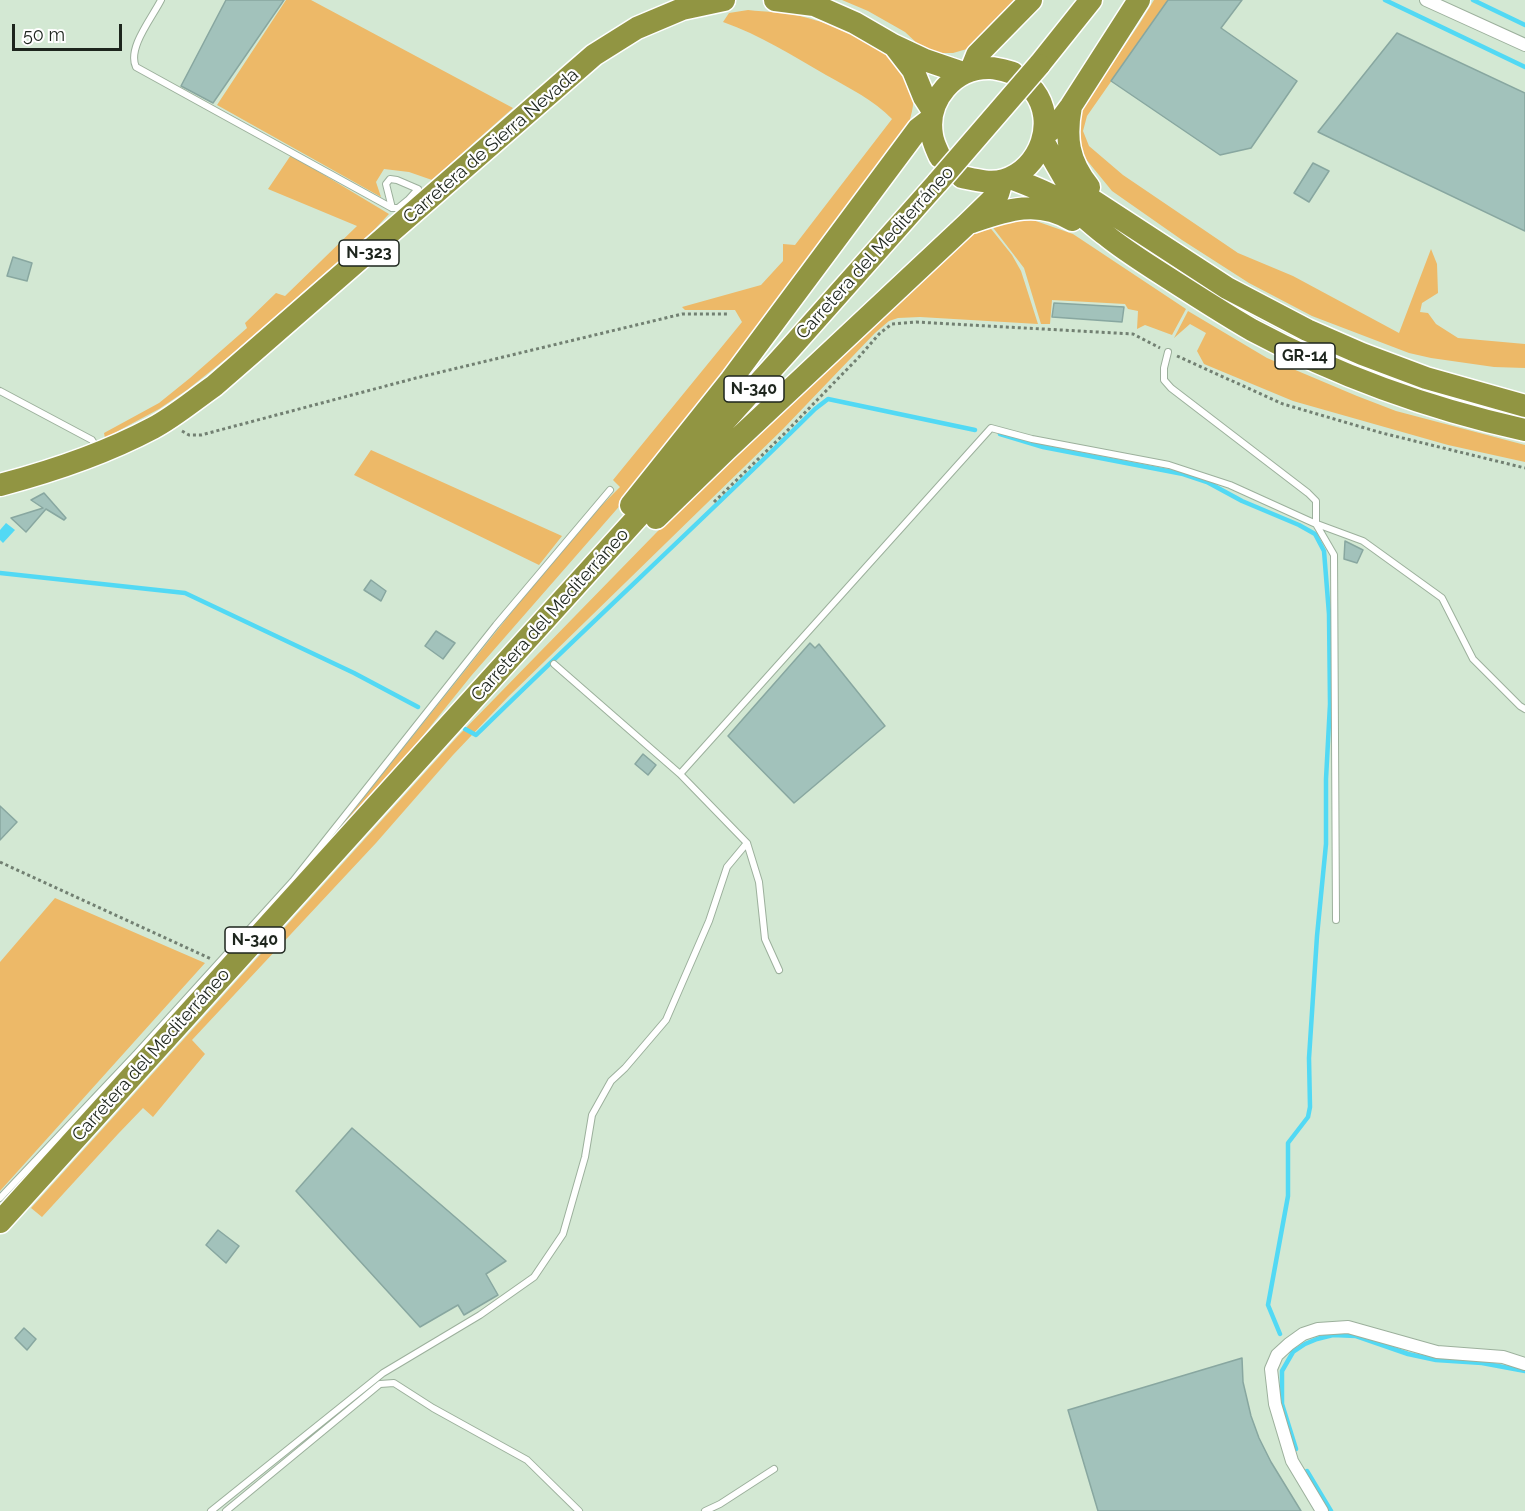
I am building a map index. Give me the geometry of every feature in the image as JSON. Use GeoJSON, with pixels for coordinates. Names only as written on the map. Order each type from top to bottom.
{"type":"FeatureCollection","features":[{"type":"Feature","properties":{"kind":"highway","name":"Carretera de Sierra Nevada"},"geometry":{"type":"LineString","coordinates":[[0,485],[42,474],[101,453],[155,427],[214,386],[414,204],[594,55],[637,28],[696,3],[724,0]]}},
{"type":"Feature","properties":{"kind":"highway"},"geometry":{"type":"LineString","coordinates":[[775,0],[811,3],[926,60],[967,72]]}},
{"type":"Feature","properties":{"kind":"highway"},"geometry":{"type":"LineString","coordinates":[[967,72],[977,55],[1031,0]]}},
{"type":"Feature","properties":{"kind":"highway","name":"Carretera del Mediterráneo"},"geometry":{"type":"LineString","coordinates":[[0,1222],[938,182],[1092,0]]}},
{"type":"Feature","properties":{"kind":"highway"},"geometry":{"type":"LineString","coordinates":[[962,177],[983,182],[1006,179],[1024,169],[1035,157],[1044,138],[1071,106],[1139,0]]}},
{"type":"Feature","properties":{"kind":"highway"},"geometry":{"type":"LineString","coordinates":[[893,45],[913,70],[932,115]]}},
{"type":"Feature","properties":{"kind":"highway"},"geometry":{"type":"LineString","coordinates":[[940,157],[932,137],[932,115],[939,96],[950,83],[967,72],[991,68],[1013,73]]}},
{"type":"Feature","properties":{"kind":"highway"},"geometry":{"type":"LineString","coordinates":[[1034,91],[1045,116],[1044,138],[1066,181],[1089,200],[1113,212]]}},
{"type":"Feature","properties":{"kind":"highway"},"geometry":{"type":"LineString","coordinates":[[1071,106],[1068,122],[1073,162],[1083,179],[1113,212]]}},
{"type":"Feature","properties":{"kind":"highway"},"geometry":{"type":"LineString","coordinates":[[568,594],[608,534],[730,380],[918,129],[932,115]]}},
{"type":"Feature","properties":{"kind":"highway"},"geometry":{"type":"LineString","coordinates":[[511,658],[564,618],[646,528],[998,194],[1006,179]]}},
{"type":"Feature","properties":{"kind":"highway"},"geometry":{"type":"LineString","coordinates":[[1006,179],[1041,190],[1065,202],[1106,236]]}},
{"type":"Feature","properties":{"kind":"highway"},"geometry":{"type":"LineString","coordinates":[[967,224],[1009,210],[1033,208],[1058,211],[1106,236]]}},
{"type":"Feature","properties":{"kind":"highway","name":"GR-14"},"geometry":{"type":"LineString","coordinates":[[1113,212],[1227,288],[1307,330],[1426,378],[1525,406]]}},
{"type":"Feature","properties":{"kind":"highway","name":"GR-14"},"geometry":{"type":"LineString","coordinates":[[1106,236],[1158,272],[1251,329],[1301,354],[1373,386],[1476,418],[1525,430]]}},
{"type":"Feature","properties":{"kind":"street"},"geometry":{"type":"LineString","coordinates":[[1426,0],[1525,45]]}},
{"type":"Feature","properties":{"kind":"street"},"geometry":{"type":"LineString","coordinates":[[1322,1511],[1292,1461],[1275,1404],[1271,1369],[1277,1355],[1289,1344],[1304,1334],[1318,1329],[1348,1328],[1437,1352],[1503,1357],[1525,1364]]}},
{"type":"Feature","properties":{"kind":"lane"},"geometry":{"type":"LineString","coordinates":[[162,0],[133,51],[136,68],[392,208],[414,204],[418,189],[397,180],[390,180],[386,184],[392,208]]}},
{"type":"Feature","properties":{"kind":"lane"},"geometry":{"type":"LineString","coordinates":[[1168,352],[1164,380],[1171,388],[1316,501],[1316,524],[1334,555],[1336,920]]}},
{"type":"Feature","properties":{"kind":"lane"},"geometry":{"type":"LineString","coordinates":[[0,391],[92,440],[101,453]]}},
{"type":"Feature","properties":{"kind":"lane"},"geometry":{"type":"LineString","coordinates":[[680,774],[991,428],[1032,439],[1169,465],[1230,485],[1316,524],[1363,541],[1442,598],[1473,659],[1525,709]]}},
{"type":"Feature","properties":{"kind":"lane"},"geometry":{"type":"LineString","coordinates":[[0,1198],[137,1053],[312,857],[503,617],[610,490]]}},
{"type":"Feature","properties":{"kind":"lane"},"geometry":{"type":"LineString","coordinates":[[554,664],[680,774],[747,843],[759,882],[765,939],[778,970]]}},
{"type":"Feature","properties":{"kind":"lane"},"geometry":{"type":"LineString","coordinates":[[211,1511],[383,1373],[480,1315],[534,1277],[563,1234],[585,1157],[592,1115],[611,1081],[666,1020],[709,921],[727,867],[747,843]]}},
{"type":"Feature","properties":{"kind":"lane"},"geometry":{"type":"LineString","coordinates":[[226,1511],[380,1384],[394,1383],[433,1408],[527,1460],[579,1511]]}},
{"type":"Feature","properties":{"kind":"lane"},"geometry":{"type":"LineString","coordinates":[[705,1511],[720,1504],[774,1468]]}},
{"type":"Feature","properties":{"kind":"path"},"geometry":{"type":"LineString","coordinates":[[165,420],[189,435],[201,435],[416,378],[682,314],[729,314]]}},
{"type":"Feature","properties":{"kind":"path"},"geometry":{"type":"LineString","coordinates":[[714,502],[786,432],[880,333],[892,324],[916,322],[1133,334],[1282,404],[1382,433],[1525,468]]}},
{"type":"Feature","properties":{"kind":"path"},"geometry":{"type":"LineString","coordinates":[[0,862],[208,957],[216,963]]}},
{"type":"Feature","properties":{"kind":"shaded area"},"geometry":{"type":"Polygon","coordinates":[[[286,0],[311,0],[513,108],[432,180],[409,172],[384,169],[376,182],[381,197],[217,105],[286,0]]]}},
{"type":"Feature","properties":{"kind":"shaded area"},"geometry":{"type":"Polygon","coordinates":[[[842,0],[1015,0],[967,49],[953,53],[937,53],[920,46],[905,32],[868,11],[842,0]]]}},
{"type":"Feature","properties":{"kind":"shaded area"},"geometry":{"type":"Polygon","coordinates":[[[1154,0],[1168,0],[1087,116],[1083,131],[1089,146],[1123,175],[1238,253],[1293,276],[1399,333],[1431,249],[1437,264],[1438,293],[1422,303],[1420,312],[1428,313],[1436,324],[1458,338],[1525,344],[1525,368],[1494,367],[1409,353],[1312,316],[1249,283],[1112,191],[1085,158],[1078,140],[1077,128],[1081,112],[1154,0]]]}},
{"type":"Feature","properties":{"kind":"shaded area"},"geometry":{"type":"Polygon","coordinates":[[[748,10],[790,14],[819,21],[853,34],[885,52],[898,64],[913,93],[913,107],[907,130],[644,478],[471,676],[414,747],[317,856],[543,573],[595,512],[620,487],[613,480],[742,322],[735,310],[685,310],[682,307],[761,285],[783,261],[783,244],[795,245],[892,119],[869,100],[789,53],[723,22],[729,13],[748,10]]]}},
{"type":"Feature","properties":{"kind":"shaded area"},"geometry":{"type":"Polygon","coordinates":[[[291,155],[389,214],[373,231],[237,350],[187,390],[159,409],[105,438],[104,433],[159,403],[190,378],[247,328],[245,323],[276,293],[285,296],[357,226],[268,189],[291,155]]]}},
{"type":"Feature","properties":{"kind":"shaded area"},"geometry":{"type":"Polygon","coordinates":[[[1030,219],[1073,234],[1186,309],[1172,335],[1145,325],[1137,329],[1138,311],[1128,309],[1125,304],[1052,300],[1050,324],[1041,324],[1024,268],[991,225],[1030,219]]]}},
{"type":"Feature","properties":{"kind":"shaded area"},"geometry":{"type":"Polygon","coordinates":[[[988,225],[1012,255],[1021,271],[1038,324],[920,317],[898,318],[889,321],[875,333],[783,429],[508,697],[453,755],[376,843],[192,1040],[205,1054],[153,1117],[143,1108],[42,1217],[31,1208],[457,737],[694,494],[966,233],[988,225]]]}},
{"type":"Feature","properties":{"kind":"shaded area"},"geometry":{"type":"Polygon","coordinates":[[[1188,311],[1267,358],[1357,396],[1396,411],[1525,445],[1525,462],[1448,445],[1293,401],[1204,364],[1197,351],[1206,333],[1190,324],[1174,338],[1188,311]]]}},
{"type":"Feature","properties":{"kind":"shaded area"},"geometry":{"type":"Polygon","coordinates":[[[371,450],[562,536],[539,565],[354,475],[371,450]]]}},
{"type":"Feature","properties":{"kind":"shaded area"},"geometry":{"type":"Polygon","coordinates":[[[55,898],[205,963],[0,1191],[0,962],[55,898]]]}},
{"type":"Feature","properties":{"kind":"water"},"geometry":{"type":"Polygon","coordinates":[[[6,523],[15,530],[3,543],[0,540],[0,530],[6,523]]]}},
{"type":"Feature","properties":{"kind":"building"},"geometry":{"type":"Polygon","coordinates":[[[226,0],[284,0],[213,103],[181,86],[226,0]]]}},
{"type":"Feature","properties":{"kind":"building"},"geometry":{"type":"Polygon","coordinates":[[[1168,0],[1242,0],[1221,28],[1297,81],[1251,148],[1220,155],[1111,81],[1168,0]]]}},
{"type":"Feature","properties":{"kind":"building"},"geometry":{"type":"Polygon","coordinates":[[[1397,33],[1525,93],[1525,231],[1318,132],[1397,33]]]}},
{"type":"Feature","properties":{"kind":"building"},"geometry":{"type":"Polygon","coordinates":[[[1313,163],[1329,171],[1309,202],[1294,193],[1313,163]]]}},
{"type":"Feature","properties":{"kind":"building"},"geometry":{"type":"Polygon","coordinates":[[[13,257],[32,263],[27,281],[7,276],[13,257]]]}},
{"type":"Feature","properties":{"kind":"building"},"geometry":{"type":"Polygon","coordinates":[[[1054,303],[1124,307],[1122,322],[1052,317],[1054,303]]]}},
{"type":"Feature","properties":{"kind":"building"},"geometry":{"type":"Polygon","coordinates":[[[44,493],[66,518],[64,520],[46,509],[26,532],[11,518],[43,508],[31,500],[44,493]]]}},
{"type":"Feature","properties":{"kind":"building"},"geometry":{"type":"Polygon","coordinates":[[[1345,541],[1363,550],[1357,563],[1344,559],[1345,541]]]}},
{"type":"Feature","properties":{"kind":"building"},"geometry":{"type":"Polygon","coordinates":[[[371,580],[386,591],[381,601],[364,590],[371,580]]]}},
{"type":"Feature","properties":{"kind":"building"},"geometry":{"type":"Polygon","coordinates":[[[436,631],[455,643],[443,659],[425,646],[436,631]]]}},
{"type":"Feature","properties":{"kind":"building"},"geometry":{"type":"Polygon","coordinates":[[[810,643],[815,648],[819,644],[885,726],[794,803],[728,736],[810,643]]]}},
{"type":"Feature","properties":{"kind":"building"},"geometry":{"type":"Polygon","coordinates":[[[643,754],[656,765],[648,775],[635,764],[643,754]]]}},
{"type":"Feature","properties":{"kind":"building"},"geometry":{"type":"Polygon","coordinates":[[[0,806],[17,822],[0,840],[0,806]]]}},
{"type":"Feature","properties":{"kind":"building"},"geometry":{"type":"Polygon","coordinates":[[[352,1128],[506,1261],[486,1274],[498,1295],[464,1315],[458,1305],[420,1327],[296,1191],[352,1128]]]}},
{"type":"Feature","properties":{"kind":"building"},"geometry":{"type":"Polygon","coordinates":[[[218,1230],[239,1246],[226,1263],[206,1245],[218,1230]]]}},
{"type":"Feature","properties":{"kind":"building"},"geometry":{"type":"Polygon","coordinates":[[[24,1328],[36,1339],[27,1350],[15,1338],[24,1328]]]}},
{"type":"Feature","properties":{"kind":"building"},"geometry":{"type":"Polygon","coordinates":[[[1242,1358],[1243,1382],[1259,1438],[1301,1511],[1098,1511],[1068,1410],[1242,1358]]]}},
{"type":"Feature","properties":{"kind":"waterway"},"geometry":{"type":"LineString","coordinates":[[1385,0],[1525,67]]}},
{"type":"Feature","properties":{"kind":"waterway"},"geometry":{"type":"LineString","coordinates":[[1473,0],[1525,25]]}},
{"type":"Feature","properties":{"kind":"waterway"},"geometry":{"type":"LineString","coordinates":[[465,729],[476,735],[828,399],[975,430]]}},
{"type":"Feature","properties":{"kind":"waterway"},"geometry":{"type":"LineString","coordinates":[[1000,434],[1043,447],[1183,474],[1207,482],[1242,501],[1315,534],[1324,551],[1329,614],[1330,704],[1326,779],[1326,844],[1309,1058],[1310,1107],[1308,1117],[1288,1143],[1288,1196],[1268,1305],[1280,1334]]}},
{"type":"Feature","properties":{"kind":"waterway"},"geometry":{"type":"LineString","coordinates":[[0,573],[185,593],[354,673],[418,707]]}},
{"type":"Feature","properties":{"kind":"waterway"},"geometry":{"type":"LineString","coordinates":[[1296,1449],[1282,1404],[1282,1371],[1293,1352],[1317,1339],[1333,1335],[1356,1336],[1408,1354],[1436,1360],[1482,1363],[1525,1371]]}},
{"type":"Feature","properties":{"kind":"waterway"},"geometry":{"type":"LineString","coordinates":[[1307,1471],[1331,1511]]}}]}
